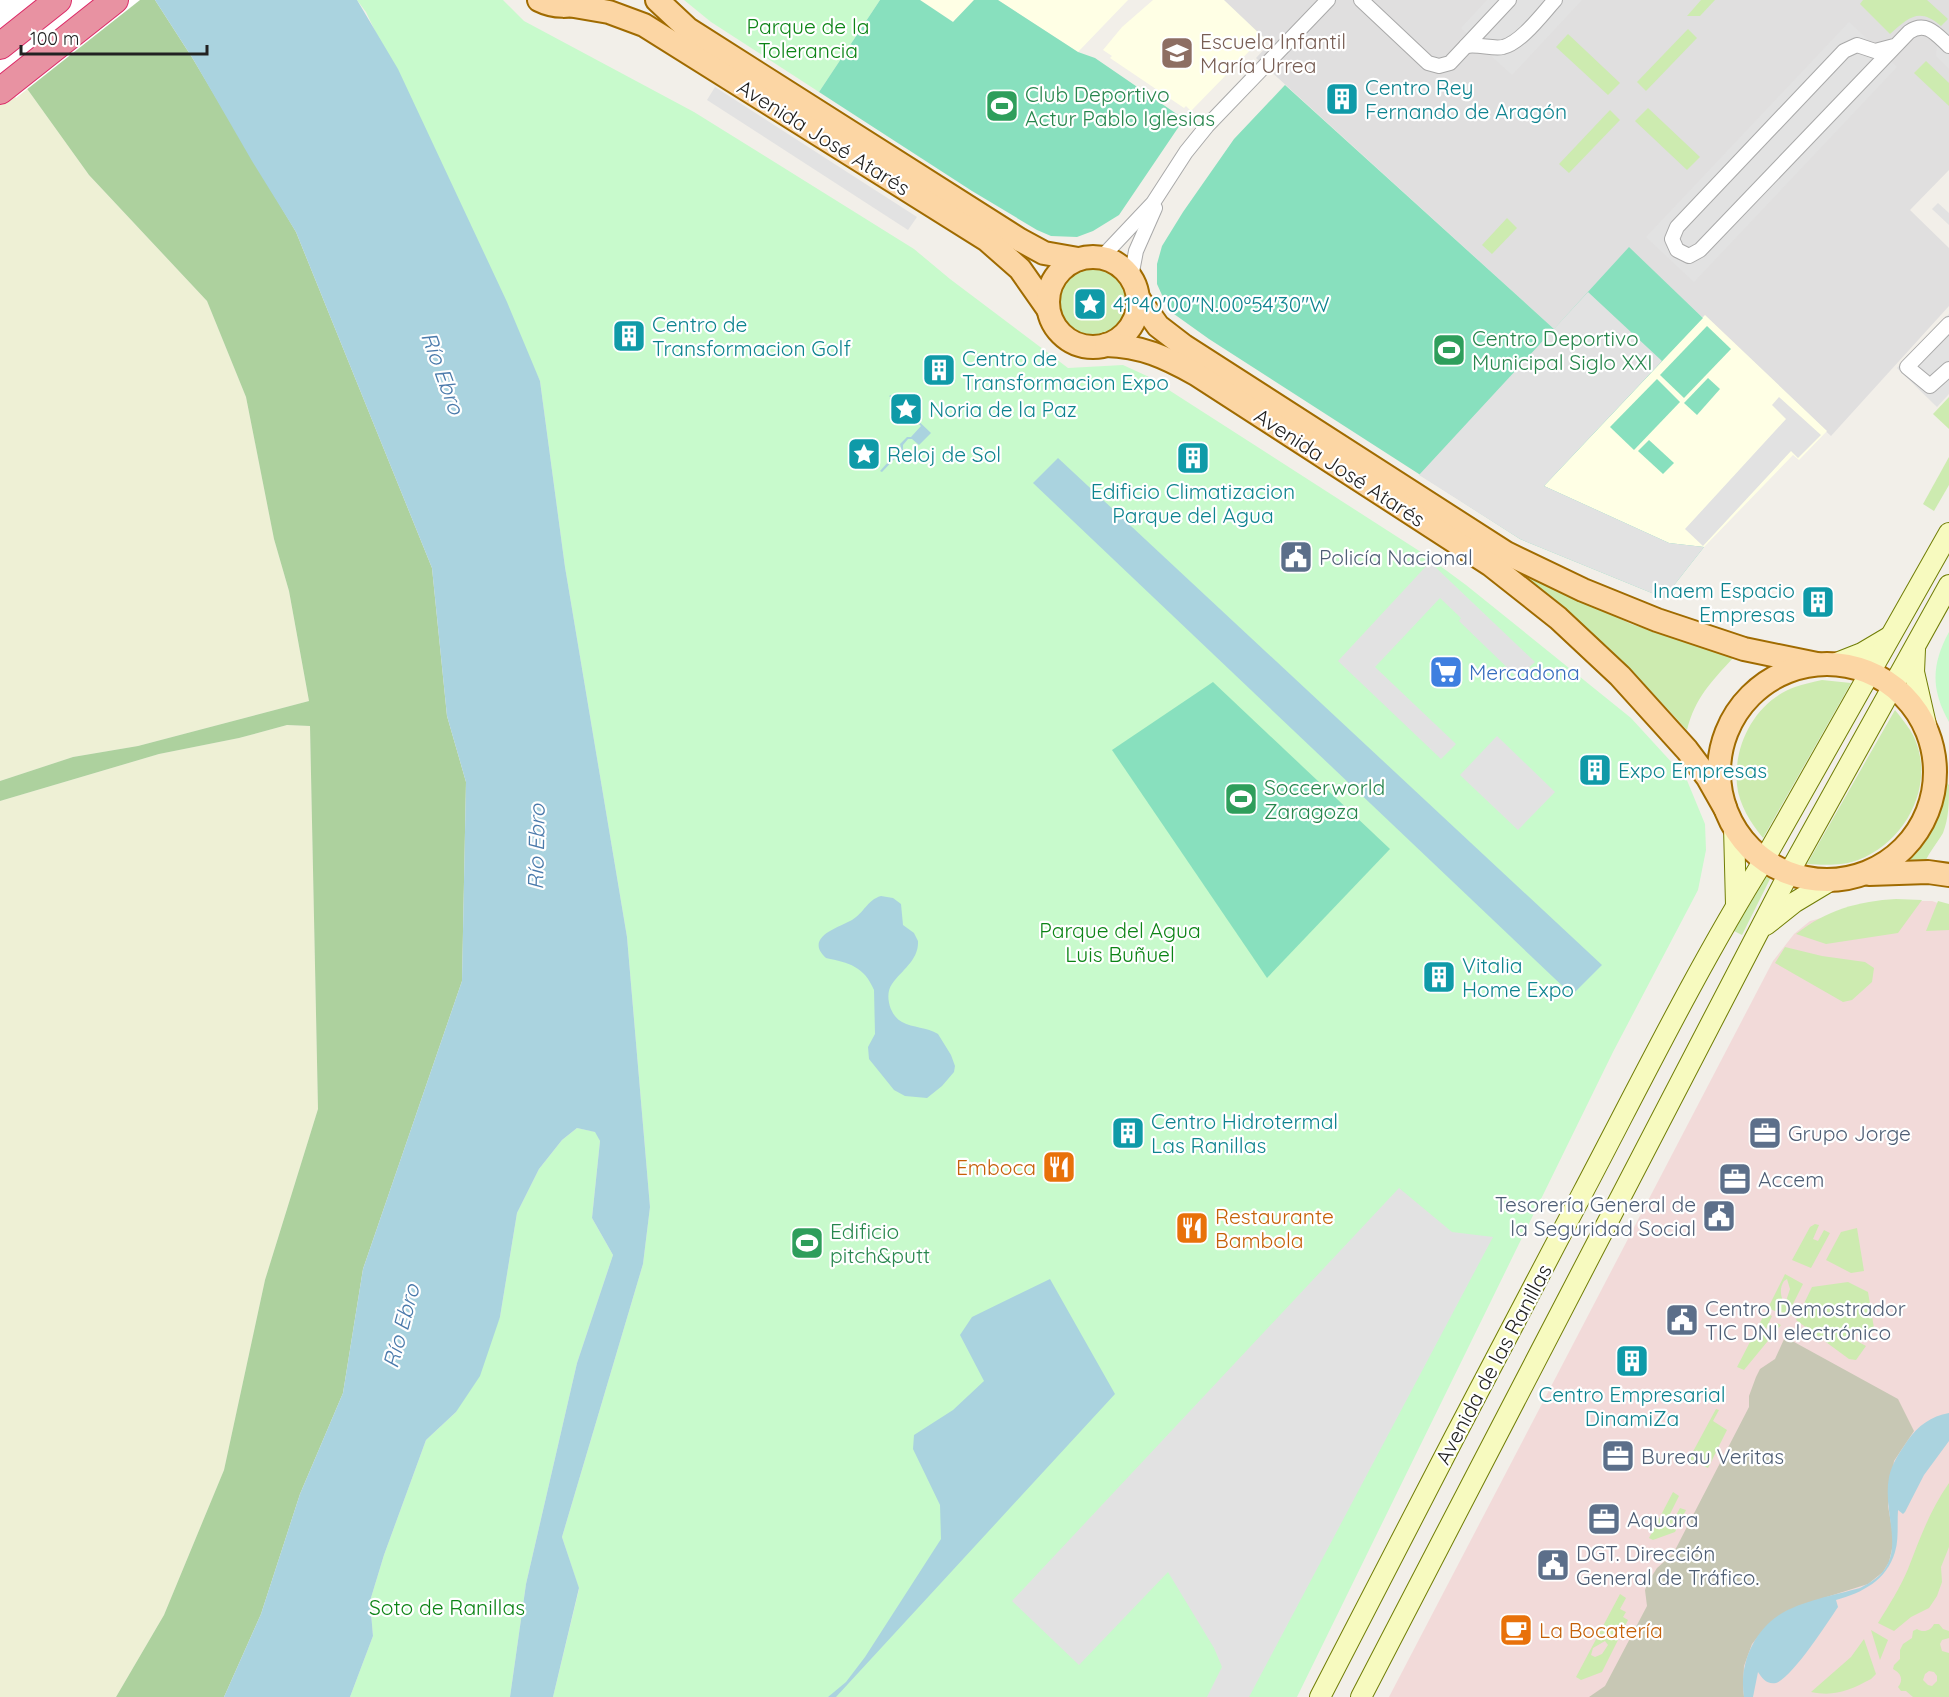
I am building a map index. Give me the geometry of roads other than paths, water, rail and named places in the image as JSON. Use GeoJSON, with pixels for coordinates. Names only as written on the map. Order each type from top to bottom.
{"type":"FeatureCollection","features":[{"type":"Feature","properties":{"kind":"highway"},"geometry":{"type":"LineString","coordinates":[[0,46],[58,0]]}},
{"type":"Feature","properties":{"kind":"highway"},"geometry":{"type":"LineString","coordinates":[[3,89],[115,0]]}},
{"type":"Feature","properties":{"kind":"main road","name":"Avenida José Atarés"},"geometry":{"type":"LineString","coordinates":[[539,0],[557,6],[582,3],[644,25],[660,34],[987,240],[1020,269],[1048,309]]}},
{"type":"Feature","properties":{"kind":"main road","name":"Avenida José Atarés"},"geometry":{"type":"LineString","coordinates":[[657,0],[688,29],[1020,240],[1044,253],[1078,259]]}},
{"type":"Feature","properties":{"kind":"main road"},"geometry":{"type":"LineString","coordinates":[[1090,256],[1102,257],[1118,264],[1131,277],[1136,287],[1138,311],[1127,332],[1117,340],[1094,348],[1080,346],[1069,340],[1055,327],[1048,309],[1048,296],[1051,284],[1066,265],[1090,256]]}},
{"type":"Feature","properties":{"kind":"main road","name":"Avenida José Atarés"},"geometry":{"type":"LineString","coordinates":[[1138,298],[1158,326],[1184,346],[1506,553],[1583,590],[1657,620],[1744,650],[1869,672],[1893,686],[1913,705],[1927,729]]}},
{"type":"Feature","properties":{"kind":"main road","name":"Avenida José Atarés"},"geometry":{"type":"LineString","coordinates":[[1106,345],[1127,346],[1147,351],[1196,374],[1499,571],[1558,618],[1620,676],[1692,756],[1708,778],[1747,845],[1764,860],[1807,879],[1830,881],[1864,874]]}},
{"type":"Feature","properties":{"kind":"main road","name":"Avenida de las Ranillas"},"geometry":{"type":"LineString","coordinates":[[1320,1697],[1674,1018],[1949,532]]}},
{"type":"Feature","properties":{"kind":"main road","name":"Avenida de las Ranillas"},"geometry":{"type":"LineString","coordinates":[[1361,1697],[1789,873],[1949,585]]}},
{"type":"Feature","properties":{"kind":"main road"},"geometry":{"type":"LineString","coordinates":[[1736,905],[1730,817],[1720,785],[1720,761],[1725,738],[1735,717],[1749,698],[1767,683],[1782,675],[1862,653],[1891,636]]}},
{"type":"Feature","properties":{"kind":"main road"},"geometry":{"type":"LineString","coordinates":[[1864,874],[1895,857],[1911,840],[1924,821],[1932,798],[1936,775],[1934,752],[1914,672],[1916,646]]}},
{"type":"Feature","properties":{"kind":"main road"},"geometry":{"type":"LineString","coordinates":[[1927,729],[1949,767]]}},
{"type":"Feature","properties":{"kind":"main road"},"geometry":{"type":"LineString","coordinates":[[1864,874],[1928,872],[1949,875]]}},
{"type":"Feature","properties":{"kind":"main road","name":"Avenida de las Ranillas"},"geometry":{"type":"LineString","coordinates":[[1759,930],[1795,902],[1830,881]]}},
{"type":"Feature","properties":{"kind":"street"},"geometry":{"type":"LineString","coordinates":[[1102,257],[1143,214],[1207,126],[1328,0]]}},
{"type":"Feature","properties":{"kind":"street"},"geometry":{"type":"LineString","coordinates":[[1361,0],[1434,66],[1450,63],[1509,0]]}},
{"type":"Feature","properties":{"kind":"street"},"geometry":{"type":"LineString","coordinates":[[1466,46],[1506,46],[1517,40],[1556,0]]}},
{"type":"Feature","properties":{"kind":"street"},"geometry":{"type":"LineString","coordinates":[[1490,20],[1488,29],[1491,38],[1506,46]]}},
{"type":"Feature","properties":{"kind":"street"},"geometry":{"type":"LineString","coordinates":[[1894,46],[1875,51],[1863,45],[1857,45],[1844,51],[1677,227],[1672,239],[1677,250],[1689,256],[1700,250],[1864,77],[1913,29],[1924,27],[1934,32],[1949,46]]}},
{"type":"Feature","properties":{"kind":"street"},"geometry":{"type":"LineString","coordinates":[[1844,51],[1856,52],[1864,58],[1866,71],[1864,77]]}},
{"type":"Feature","properties":{"kind":"street"},"geometry":{"type":"LineString","coordinates":[[1131,277],[1141,239],[1164,187]]}},
{"type":"Feature","properties":{"kind":"street"},"geometry":{"type":"LineString","coordinates":[[1949,324],[1908,367],[1930,386],[1949,369]]}},
{"type":"Feature","properties":{"kind":"water","name":"Río Ebro"},"geometry":{"type":"Polygon","coordinates":[[[155,0],[357,0],[398,69],[507,302],[540,381],[565,567],[627,937],[650,1207],[643,1264],[562,1537],[579,1588],[553,1697],[510,1697],[526,1584],[577,1363],[613,1255],[592,1218],[600,1141],[595,1132],[577,1128],[562,1140],[539,1169],[517,1213],[500,1317],[480,1376],[456,1412],[426,1440],[384,1555],[370,1601],[373,1636],[350,1697],[224,1697],[261,1614],[300,1494],[343,1393],[363,1269],[462,981],[466,782],[447,716],[432,568],[296,232],[193,59],[155,0]]]}},
{"type":"Feature","properties":{"kind":"water"},"geometry":{"type":"Polygon","coordinates":[[[891,395],[931,433],[919,445],[912,439],[908,439],[903,445],[903,450],[882,472],[880,471],[901,448],[900,444],[907,437],[911,437],[921,426],[889,396],[891,395]]]}},
{"type":"Feature","properties":{"kind":"water"},"geometry":{"type":"Polygon","coordinates":[[[1058,458],[1602,965],[1572,995],[1033,483],[1058,458]]]}},
{"type":"Feature","properties":{"kind":"water"},"geometry":{"type":"Polygon","coordinates":[[[881,896],[893,898],[901,904],[903,925],[914,933],[918,941],[916,954],[892,984],[888,994],[891,1010],[902,1022],[938,1034],[955,1066],[954,1072],[942,1086],[927,1098],[905,1096],[894,1090],[869,1059],[868,1047],[875,1034],[874,990],[866,976],[855,967],[826,958],[820,951],[819,944],[826,934],[852,920],[872,900],[881,896]]]}},
{"type":"Feature","properties":{"kind":"water"},"geometry":{"type":"Polygon","coordinates":[[[1050,1279],[1115,1394],[836,1697],[828,1697],[846,1682],[865,1657],[941,1539],[940,1505],[913,1449],[914,1435],[953,1410],[984,1381],[960,1335],[972,1317],[1050,1279]]]}},
{"type":"Feature","properties":{"kind":"water"},"geometry":{"type":"Polygon","coordinates":[[[1949,1413],[1949,1441],[1924,1475],[1905,1512],[1903,1514],[1898,1510],[1896,1547],[1886,1570],[1880,1578],[1864,1589],[1836,1600],[1838,1607],[1800,1661],[1783,1679],[1770,1683],[1758,1672],[1753,1697],[1744,1697],[1746,1662],[1761,1631],[1770,1622],[1797,1606],[1860,1588],[1877,1578],[1887,1566],[1892,1539],[1888,1493],[1892,1467],[1916,1430],[1931,1419],[1949,1413]]]}},
{"type":"Feature","properties":{"kind":"place","name":"Escuela Infantil María Urrea"},"geometry":{"type":"Point","coordinates":[1177,53]}},
{"type":"Feature","properties":{"kind":"place","name":"Centro Rey Fernando de Aragón"},"geometry":{"type":"Point","coordinates":[1342,99]}},
{"type":"Feature","properties":{"kind":"place","name":"Club Deportivo Actur Pablo Iglesias"},"geometry":{"type":"Point","coordinates":[1002,106]}},
{"type":"Feature","properties":{"kind":"place","name":"41º40'00''N.00º54'30''W"},"geometry":{"type":"Point","coordinates":[1090,304]}},
{"type":"Feature","properties":{"kind":"place","name":"Centro de Transformacion Golf"},"geometry":{"type":"Point","coordinates":[629,336]}},
{"type":"Feature","properties":{"kind":"place","name":"Centro Deportivo Municipal Siglo XXI"},"geometry":{"type":"Point","coordinates":[1449,350]}},
{"type":"Feature","properties":{"kind":"place","name":"Centro de Transformacion Expo"},"geometry":{"type":"Point","coordinates":[939,370]}},
{"type":"Feature","properties":{"kind":"place","name":"Noria de la Paz"},"geometry":{"type":"Point","coordinates":[906,409]}},
{"type":"Feature","properties":{"kind":"place","name":"Reloj de Sol"},"geometry":{"type":"Point","coordinates":[864,454]}},
{"type":"Feature","properties":{"kind":"place","name":"Edificio Climatizacion Parque del Agua"},"geometry":{"type":"Point","coordinates":[1193,458]}},
{"type":"Feature","properties":{"kind":"place","name":"Policía Nacional"},"geometry":{"type":"Point","coordinates":[1296,557]}},
{"type":"Feature","properties":{"kind":"place","name":"Inaem Espacio Empresas"},"geometry":{"type":"Point","coordinates":[1818,602]}},
{"type":"Feature","properties":{"kind":"place","name":"Mercadona"},"geometry":{"type":"Point","coordinates":[1446,672]}},
{"type":"Feature","properties":{"kind":"place","name":"Expo Empresas"},"geometry":{"type":"Point","coordinates":[1595,770]}},
{"type":"Feature","properties":{"kind":"place","name":"Soccerworld Zaragoza"},"geometry":{"type":"Point","coordinates":[1241,799]}},
{"type":"Feature","properties":{"kind":"place","name":"Vitalia Home Expo"},"geometry":{"type":"Point","coordinates":[1439,977]}},
{"type":"Feature","properties":{"kind":"place","name":"Centro Hidrotermal Las Ranillas"},"geometry":{"type":"Point","coordinates":[1128,1133]}},
{"type":"Feature","properties":{"kind":"place","name":"Grupo Jorge"},"geometry":{"type":"Point","coordinates":[1765,1133]}},
{"type":"Feature","properties":{"kind":"place","name":"Emboca"},"geometry":{"type":"Point","coordinates":[1059,1167]}},
{"type":"Feature","properties":{"kind":"place","name":"Accem"},"geometry":{"type":"Point","coordinates":[1735,1179]}},
{"type":"Feature","properties":{"kind":"place","name":"Tesorería General de la Seguridad Social"},"geometry":{"type":"Point","coordinates":[1719,1216]}},
{"type":"Feature","properties":{"kind":"place","name":"Restaurante Bambola"},"geometry":{"type":"Point","coordinates":[1192,1228]}},
{"type":"Feature","properties":{"kind":"place","name":"Edificio pitch&putt"},"geometry":{"type":"Point","coordinates":[807,1243]}},
{"type":"Feature","properties":{"kind":"place","name":"Centro Demostrador TIC DNI electrónico"},"geometry":{"type":"Point","coordinates":[1682,1320]}},
{"type":"Feature","properties":{"kind":"place","name":"Centro Empresarial DinamiZa"},"geometry":{"type":"Point","coordinates":[1632,1361]}},
{"type":"Feature","properties":{"kind":"place","name":"Bureau Veritas"},"geometry":{"type":"Point","coordinates":[1618,1456]}},
{"type":"Feature","properties":{"kind":"place","name":"Aquara"},"geometry":{"type":"Point","coordinates":[1604,1519]}},
{"type":"Feature","properties":{"kind":"place","name":"DGT. Dirección General de Tráfico."},"geometry":{"type":"Point","coordinates":[1553,1565]}},
{"type":"Feature","properties":{"kind":"place","name":"La Bocatería"},"geometry":{"type":"Point","coordinates":[1516,1630]}},
{"type":"Feature","properties":{"kind":"park label","name":"Parque de la Tolerancia"},"geometry":{"type":"Point","coordinates":[808,38]}},
{"type":"Feature","properties":{"kind":"park label","name":"Parque del Agua Luis Buñuel"},"geometry":{"type":"Point","coordinates":[1120,942]}},
{"type":"Feature","properties":{"kind":"park label","name":"Soto de Ranillas"},"geometry":{"type":"Point","coordinates":[447,1607]}}]}
